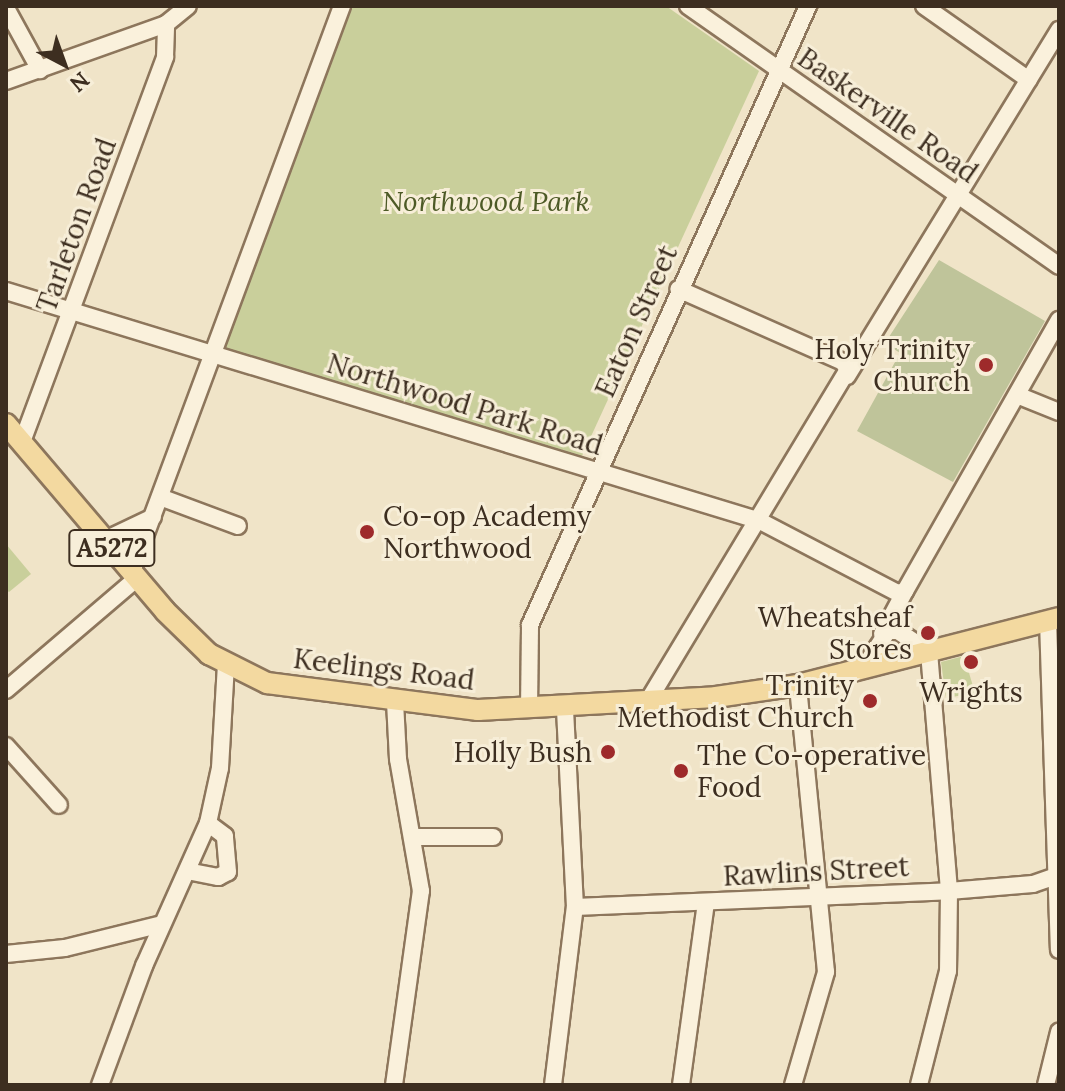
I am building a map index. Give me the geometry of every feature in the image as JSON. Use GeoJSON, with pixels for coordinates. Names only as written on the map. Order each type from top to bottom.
{"type":"FeatureCollection","features":[{"type":"Feature","properties":{"kind":"main road","name":"Keelings Road"},"geometry":{"type":"LineString","coordinates":[[6,424],[165,611],[226,665],[267,683],[395,702],[529,709],[648,701],[798,685],[1053,619]]}},
{"type":"Feature","properties":{"kind":"street"},"geometry":{"type":"LineString","coordinates":[[6,81],[166,24],[188,6]]}},
{"type":"Feature","properties":{"kind":"street"},"geometry":{"type":"LineString","coordinates":[[6,690],[134,574],[146,527],[213,357],[342,6]]}},
{"type":"Feature","properties":{"kind":"street","name":"Baskerville Road"},"geometry":{"type":"LineString","coordinates":[[688,6],[1059,266]]}},
{"type":"Feature","properties":{"kind":"street","name":"Eaton Street"},"geometry":{"type":"LineString","coordinates":[[529,709],[530,625],[678,289],[808,6]]}},
{"type":"Feature","properties":{"kind":"street"},"geometry":{"type":"LineString","coordinates":[[924,6],[1029,80]]}},
{"type":"Feature","properties":{"kind":"street"},"geometry":{"type":"LineString","coordinates":[[6,8],[40,70]]}},
{"type":"Feature","properties":{"kind":"street","name":"Tarleton Road"},"geometry":{"type":"LineString","coordinates":[[22,442],[165,57],[166,24]]}},
{"type":"Feature","properties":{"kind":"street"},"geometry":{"type":"LineString","coordinates":[[648,701],[1059,30]]}},
{"type":"Feature","properties":{"kind":"street"},"geometry":{"type":"LineString","coordinates":[[678,289],[843,362],[847,373]]}},
{"type":"Feature","properties":{"kind":"street","name":"Northwood Park Road"},"geometry":{"type":"LineString","coordinates":[[6,291],[213,357],[760,521],[902,592]]}},
{"type":"Feature","properties":{"kind":"street"},"geometry":{"type":"LineString","coordinates":[[863,669],[902,592],[1059,320]]}},
{"type":"Feature","properties":{"kind":"street"},"geometry":{"type":"LineString","coordinates":[[1017,395],[1059,412]]}},
{"type":"Feature","properties":{"kind":"street"},"geometry":{"type":"LineString","coordinates":[[160,497],[238,526]]}},
{"type":"Feature","properties":{"kind":"street"},"geometry":{"type":"LineString","coordinates":[[105,540],[146,527]]}},
{"type":"Feature","properties":{"kind":"street"},"geometry":{"type":"LineString","coordinates":[[1053,619],[1059,950]]}},
{"type":"Feature","properties":{"kind":"street"},"geometry":{"type":"LineString","coordinates":[[882,634],[898,631],[929,652],[949,891],[948,971],[919,1085]]}},
{"type":"Feature","properties":{"kind":"street"},"geometry":{"type":"LineString","coordinates":[[673,661],[688,670]]}},
{"type":"Feature","properties":{"kind":"street"},"geometry":{"type":"LineString","coordinates":[[100,1085],[144,966],[208,823],[220,768],[226,665]]}},
{"type":"Feature","properties":{"kind":"street"},"geometry":{"type":"LineString","coordinates":[[793,1085],[826,972],[798,685]]}},
{"type":"Feature","properties":{"kind":"street"},"geometry":{"type":"LineString","coordinates":[[394,1085],[421,891],[398,759],[395,702]]}},
{"type":"Feature","properties":{"kind":"street"},"geometry":{"type":"LineString","coordinates":[[553,1085],[575,907],[565,707]]}},
{"type":"Feature","properties":{"kind":"street"},"geometry":{"type":"LineString","coordinates":[[6,746],[59,805]]}},
{"type":"Feature","properties":{"kind":"street"},"geometry":{"type":"LineString","coordinates":[[187,871],[218,877],[228,872],[225,836],[208,823]]}},
{"type":"Feature","properties":{"kind":"street"},"geometry":{"type":"LineString","coordinates":[[412,837],[493,837]]}},
{"type":"Feature","properties":{"kind":"street","name":"Rawlins Street"},"geometry":{"type":"LineString","coordinates":[[575,907],[949,891],[1033,884],[1058,875]]}},
{"type":"Feature","properties":{"kind":"street"},"geometry":{"type":"LineString","coordinates":[[681,1085],[706,903]]}},
{"type":"Feature","properties":{"kind":"street"},"geometry":{"type":"LineString","coordinates":[[6,954],[65,948],[162,924]]}},
{"type":"Feature","properties":{"kind":"street"},"geometry":{"type":"LineString","coordinates":[[1046,1085],[1059,1032]]}},
{"type":"Feature","properties":{"kind":"green space","name":"Northwood Park"},"geometry":{"type":"Polygon","coordinates":[[[353,6],[666,6],[759,71],[582,456],[220,346],[353,6]]]}},
{"type":"Feature","properties":{"kind":"green space"},"geometry":{"type":"Polygon","coordinates":[[[939,260],[1045,321],[953,482],[857,431],[900,353],[885,343],[939,260]]]}},
{"type":"Feature","properties":{"kind":"green space"},"geometry":{"type":"Polygon","coordinates":[[[6,544],[31,574],[9,592],[6,590],[6,544]]]}},
{"type":"Feature","properties":{"kind":"green space"},"geometry":{"type":"Polygon","coordinates":[[[964,656],[975,693],[946,698],[941,662],[964,656]]]}},
{"type":"Feature","properties":{"kind":"place","name":"Holy Trinity Church"},"geometry":{"type":"Point","coordinates":[986,365]}},
{"type":"Feature","properties":{"kind":"place","name":"Co-op Academy Northwood"},"geometry":{"type":"Point","coordinates":[367,532]}},
{"type":"Feature","properties":{"kind":"place","name":"Wheatsheaf Stores"},"geometry":{"type":"Point","coordinates":[928,633]}},
{"type":"Feature","properties":{"kind":"place","name":"Wrights"},"geometry":{"type":"Point","coordinates":[971,662]}},
{"type":"Feature","properties":{"kind":"place","name":"Trinity Methodist Church"},"geometry":{"type":"Point","coordinates":[870,701]}},
{"type":"Feature","properties":{"kind":"place","name":"Holly Bush"},"geometry":{"type":"Point","coordinates":[608,752]}},
{"type":"Feature","properties":{"kind":"place","name":"The Co-operative Food"},"geometry":{"type":"Point","coordinates":[681,771]}}]}
